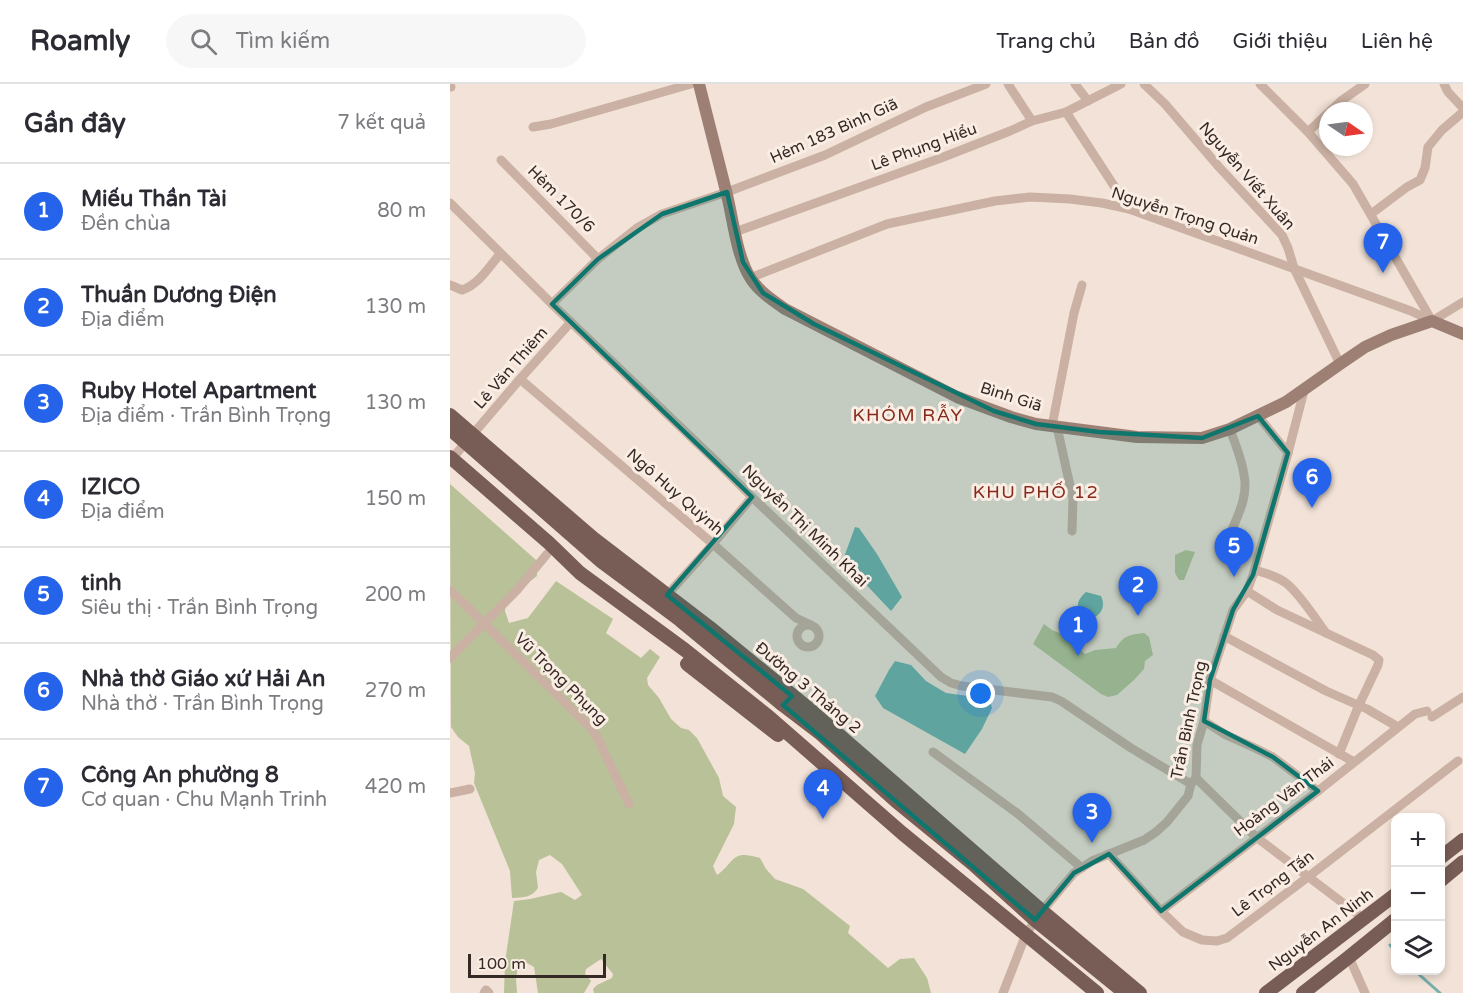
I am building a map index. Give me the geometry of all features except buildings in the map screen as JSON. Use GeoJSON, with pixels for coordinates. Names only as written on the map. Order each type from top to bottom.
{"type":"FeatureCollection","features":[{"type":"Feature","properties":{"kind":"main road","name":"Đường 3 Tháng 2"},"geometry":{"type":"LineString","coordinates":[[450,414],[469,438],[570,526],[602,561],[787,700]]}},
{"type":"Feature","properties":{"kind":"main road","name":"Đường 3 Tháng 2"},"geometry":{"type":"LineString","coordinates":[[450,429],[469,438]]}},
{"type":"Feature","properties":{"kind":"main road"},"geometry":{"type":"LineString","coordinates":[[451,461],[546,549],[685,650],[766,721],[902,833],[1085,993]]}},
{"type":"Feature","properties":{"kind":"main road","name":"Đường 3 Tháng 2"},"geometry":{"type":"LineString","coordinates":[[570,526],[607,550],[709,627],[787,700],[1039,916],[1125,993]]}},
{"type":"Feature","properties":{"kind":"main road"},"geometry":{"type":"LineString","coordinates":[[1445,854],[1463,840]]}},
{"type":"Feature","properties":{"kind":"main road"},"geometry":{"type":"LineString","coordinates":[[1445,877],[1463,862]]}},
{"type":"Feature","properties":{"kind":"main road","name":"Nguyễn An Ninh"},"geometry":{"type":"LineString","coordinates":[[1266,993],[1391,897]]}},
{"type":"Feature","properties":{"kind":"main road","name":"Đường 3 Tháng 2"},"geometry":{"type":"LineString","coordinates":[[1039,916],[1140,993]]}},
{"type":"Feature","properties":{"kind":"main road"},"geometry":{"type":"LineString","coordinates":[[1303,993],[1393,921]]}},
{"type":"Feature","properties":{"kind":"main road"},"geometry":{"type":"LineString","coordinates":[[1024,938],[1096,993]]}},
{"type":"Feature","properties":{"kind":"street"},"geometry":{"type":"LineString","coordinates":[[533,127],[551,124],[691,84]]}},
{"type":"Feature","properties":{"kind":"street","name":"Bình Giã"},"geometry":{"type":"LineString","coordinates":[[699,84],[743,262],[750,278],[763,293],[785,309],[957,397],[1011,417],[1036,424],[1137,437],[1202,438],[1230,429],[1286,402],[1365,347],[1432,321]]}},
{"type":"Feature","properties":{"kind":"street","name":"Hẻm 183 Bình Giã"},"geometry":{"type":"LineString","coordinates":[[552,304],[598,259],[637,228],[662,214],[825,155],[926,107],[986,84]]}},
{"type":"Feature","properties":{"kind":"street"},"geometry":{"type":"LineString","coordinates":[[1008,84],[1032,121]]}},
{"type":"Feature","properties":{"kind":"street"},"geometry":{"type":"LineString","coordinates":[[1075,84],[1088,101]]}},
{"type":"Feature","properties":{"kind":"street","name":"Lê Phụng Hiểu"},"geometry":{"type":"LineString","coordinates":[[735,232],[942,158],[1032,121],[1066,112],[1120,84]]}},
{"type":"Feature","properties":{"kind":"street","name":"Nguyễn Viết Xuân"},"geometry":{"type":"LineString","coordinates":[[1144,84],[1165,104],[1282,235],[1294,268],[1340,364]]}},
{"type":"Feature","properties":{"kind":"street"},"geometry":{"type":"LineString","coordinates":[[1260,84],[1308,132],[1353,184],[1432,321],[1463,334]]}},
{"type":"Feature","properties":{"kind":"street"},"geometry":{"type":"LineString","coordinates":[[1340,102],[1365,84]]}},
{"type":"Feature","properties":{"kind":"street"},"geometry":{"type":"LineString","coordinates":[[1371,214],[1420,180],[1425,168],[1428,147],[1463,110],[1444,84]]}},
{"type":"Feature","properties":{"kind":"street"},"geometry":{"type":"LineString","coordinates":[[1066,112],[1129,210]]}},
{"type":"Feature","properties":{"kind":"street"},"geometry":{"type":"LineString","coordinates":[[1308,132],[1319,122]]}},
{"type":"Feature","properties":{"kind":"street","name":"Hẻm 170/6"},"geometry":{"type":"LineString","coordinates":[[501,160],[598,259]]}},
{"type":"Feature","properties":{"kind":"street","name":"Nguyễn Trọng Quản"},"geometry":{"type":"LineString","coordinates":[[750,278],[887,224],[995,201],[1030,197],[1070,199],[1102,203],[1129,210],[1294,268],[1411,311],[1432,321]]}},
{"type":"Feature","properties":{"kind":"street","name":"Nguyễn Thị Minh Khai"},"geometry":{"type":"LineString","coordinates":[[450,203],[752,497],[941,676],[951,683],[962,686],[1052,697],[1061,701],[1131,748],[1194,781],[1256,837],[1364,919]]}},
{"type":"Feature","properties":{"kind":"street"},"geometry":{"type":"LineString","coordinates":[[450,285],[462,290],[469,287],[482,276],[500,254]]}},
{"type":"Feature","properties":{"kind":"street"},"geometry":{"type":"LineString","coordinates":[[1072,531],[1073,499],[1054,426],[1074,313],[1082,285]]}},
{"type":"Feature","properties":{"kind":"street"},"geometry":{"type":"LineString","coordinates":[[1432,321],[1463,302]]}},
{"type":"Feature","properties":{"kind":"street","name":"Lê Văn Thiêm"},"geometry":{"type":"LineString","coordinates":[[451,461],[571,322]]}},
{"type":"Feature","properties":{"kind":"street","name":"Ngô Huy Quỳnh"},"geometry":{"type":"LineString","coordinates":[[520,379],[796,618],[812,625]]}},
{"type":"Feature","properties":{"kind":"street","name":"Trần Bình Trọng"},"geometry":{"type":"LineString","coordinates":[[1003,993],[1024,938],[1074,873],[1092,861],[1144,840],[1156,832],[1188,796],[1194,781],[1197,745],[1204,721],[1210,680],[1233,610],[1247,591],[1255,570],[1305,387]]}},
{"type":"Feature","properties":{"kind":"street"},"geometry":{"type":"LineString","coordinates":[[1258,416],[1288,453]]}},
{"type":"Feature","properties":{"kind":"street"},"geometry":{"type":"LineString","coordinates":[[1228,539],[1244,497],[1245,476],[1230,429]]}},
{"type":"Feature","properties":{"kind":"street"},"geometry":{"type":"LineString","coordinates":[[667,595],[752,497]]}},
{"type":"Feature","properties":{"kind":"street"},"geometry":{"type":"LineString","coordinates":[[450,658],[519,589],[546,549]]}},
{"type":"Feature","properties":{"kind":"street"},"geometry":{"type":"LineString","coordinates":[[1255,570],[1286,583],[1327,634]]}},
{"type":"Feature","properties":{"kind":"street","name":"Vũ Trọng Phụng"},"geometry":{"type":"LineString","coordinates":[[450,590],[590,727],[629,804]]}},
{"type":"Feature","properties":{"kind":"street"},"geometry":{"type":"LineString","coordinates":[[1247,591],[1277,610],[1373,655],[1379,660],[1340,754]]}},
{"type":"Feature","properties":{"kind":"street"},"geometry":{"type":"LineString","coordinates":[[1224,636],[1398,727]]}},
{"type":"Feature","properties":{"kind":"street"},"geometry":{"type":"LineString","coordinates":[[1210,680],[1354,762]]}},
{"type":"Feature","properties":{"kind":"street","name":"Hoàng Văn Thái"},"geometry":{"type":"LineString","coordinates":[[1161,911],[1414,714],[1429,714],[1463,697]]}},
{"type":"Feature","properties":{"kind":"street"},"geometry":{"type":"LineString","coordinates":[[1204,721],[1226,735],[1255,747],[1273,758],[1318,791]]}},
{"type":"Feature","properties":{"kind":"street"},"geometry":{"type":"LineString","coordinates":[[933,752],[1017,813],[1082,868]]}},
{"type":"Feature","properties":{"kind":"street","name":"Lê Trọng Tấn"},"geometry":{"type":"LineString","coordinates":[[1109,854],[1183,932],[1202,940],[1217,941],[1227,938],[1458,761]]}},
{"type":"Feature","properties":{"kind":"street"},"geometry":{"type":"LineString","coordinates":[[450,793],[470,789]]}},
{"type":"Feature","properties":{"kind":"street"},"geometry":{"type":"LineString","coordinates":[[1349,957],[1365,993]]}},
{"type":"Feature","properties":{"kind":"highlighted area"},"geometry":{"type":"Polygon","coordinates":[[[727,192],[743,262],[763,293],[814,324],[994,411],[1036,424],[1099,432],[1202,438],[1258,416],[1288,453],[1253,575],[1233,610],[1210,680],[1204,721],[1273,757],[1318,791],[1161,911],[1109,854],[1074,873],[1035,920],[783,705],[792,696],[667,595],[752,497],[552,304],[598,259],[662,214],[727,192]]]}},
{"type":"Feature","properties":{"kind":"green space"},"geometry":{"type":"Polygon","coordinates":[[[450,484],[536,560],[537,576],[506,600],[505,611],[509,623],[528,618],[556,581],[613,619],[606,633],[641,658],[650,649],[660,657],[647,678],[648,685],[659,698],[671,719],[697,738],[719,778],[723,796],[736,807],[734,824],[713,866],[717,875],[739,856],[760,858],[775,879],[803,889],[850,926],[848,933],[888,968],[900,959],[914,958],[927,978],[931,993],[594,993],[593,989],[597,985],[612,978],[613,974],[601,959],[586,969],[585,974],[591,981],[584,993],[538,993],[534,967],[527,963],[518,966],[517,993],[504,993],[505,962],[514,901],[561,892],[575,900],[582,895],[562,864],[550,855],[539,860],[536,872],[538,888],[533,894],[512,898],[510,871],[474,783],[475,773],[469,746],[451,727],[450,484]]]}},
{"type":"Feature","properties":{"kind":"green space"},"geometry":{"type":"Polygon","coordinates":[[[1186,550],[1195,552],[1184,580],[1179,580],[1175,573],[1175,555],[1186,550]]]}},
{"type":"Feature","properties":{"kind":"green space"},"geometry":{"type":"Polygon","coordinates":[[[1044,624],[1064,635],[1085,654],[1095,650],[1116,648],[1127,636],[1144,633],[1149,637],[1153,655],[1145,661],[1144,669],[1134,680],[1117,695],[1108,697],[1033,644],[1044,624]]]}},
{"type":"Feature","properties":{"kind":"water"},"geometry":{"type":"Polygon","coordinates":[[[855,527],[859,528],[877,554],[902,597],[891,611],[843,560],[855,527]]]}},
{"type":"Feature","properties":{"kind":"water"},"geometry":{"type":"Polygon","coordinates":[[[1086,592],[1101,596],[1103,605],[1100,613],[1095,617],[1079,608],[1079,601],[1086,592]]]}},
{"type":"Feature","properties":{"kind":"water"},"geometry":{"type":"Polygon","coordinates":[[[895,661],[911,665],[926,681],[946,693],[990,700],[992,708],[982,729],[965,754],[883,708],[875,696],[895,661]]]}},
{"type":"Feature","properties":{"kind":"waterway"},"geometry":{"type":"LineString","coordinates":[[1420,975],[1440,993]]}},
{"type":"Feature","properties":{"kind":"place","name":"Công An phường 8"},"geometry":{"type":"Point","coordinates":[1383,273]}},
{"type":"Feature","properties":{"kind":"place","name":"Nhà thờ Giáo xứ Hải An"},"geometry":{"type":"Point","coordinates":[1312,508]}},
{"type":"Feature","properties":{"kind":"place","name":"tinh"},"geometry":{"type":"Point","coordinates":[1234,577]}},
{"type":"Feature","properties":{"kind":"place","name":"Thuần Dương Điện"},"geometry":{"type":"Point","coordinates":[1138,616]}},
{"type":"Feature","properties":{"kind":"place","name":"Miếu Thần Tài"},"geometry":{"type":"Point","coordinates":[1078,656]}},
{"type":"Feature","properties":{"kind":"place","name":"IZICO"},"geometry":{"type":"Point","coordinates":[823,819]}},
{"type":"Feature","properties":{"kind":"place","name":"Ruby Hotel Apartment"},"geometry":{"type":"Point","coordinates":[1092,843]}},
{"type":"Feature","properties":{"kind":"district","name":"KHÓM RẪY"},"geometry":{"type":"Point","coordinates":[908,415]}},
{"type":"Feature","properties":{"kind":"district","name":"KHU PHỐ 12"},"geometry":{"type":"Point","coordinates":[1036,492]}}]}
